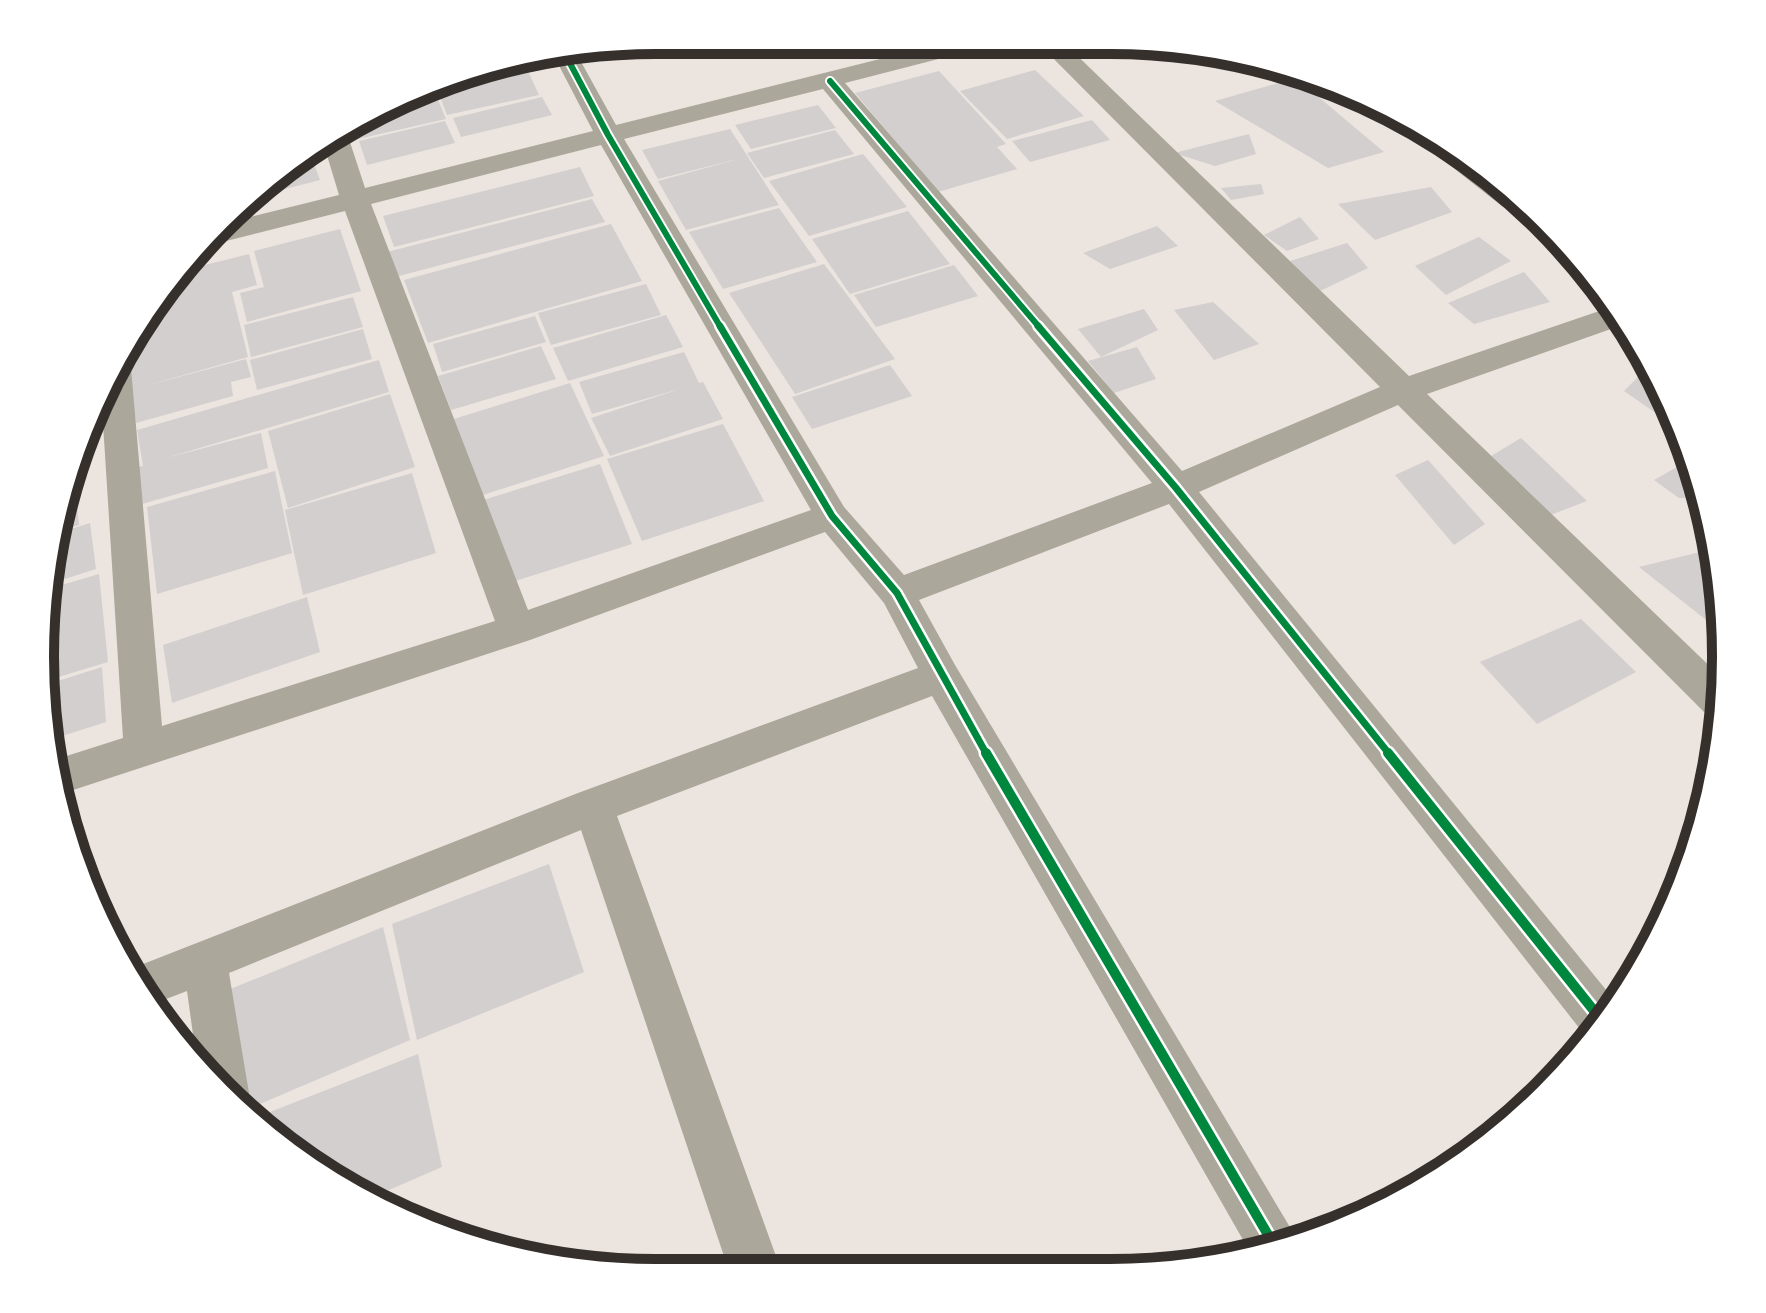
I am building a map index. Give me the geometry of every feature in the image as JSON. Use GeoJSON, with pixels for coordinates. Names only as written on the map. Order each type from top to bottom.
{"type":"FeatureCollection","features":[{"type":"Feature","properties":{"kind":"street"},"geometry":{"type":"LineString","coordinates":[[229,231],[931,54]]}},
{"type":"Feature","properties":{"kind":"street"},"geometry":{"type":"LineString","coordinates":[[1061,54],[1711,693]]}},
{"type":"Feature","properties":{"kind":"street"},"geometry":{"type":"LineString","coordinates":[[569,61],[608,135],[832,516],[897,593],[941,676],[1269,1237]]}},
{"type":"Feature","properties":{"kind":"street"},"geometry":{"type":"LineString","coordinates":[[830,81],[1176,488],[1595,1012]]}},
{"type":"Feature","properties":{"kind":"street"},"geometry":{"type":"LineString","coordinates":[[338,146],[355,200],[517,629]]}},
{"type":"Feature","properties":{"kind":"street"},"geometry":{"type":"LineString","coordinates":[[897,593],[1176,488],[1403,390],[1608,319]]}},
{"type":"Feature","properties":{"kind":"street"},"geometry":{"type":"LineString","coordinates":[[117,389],[144,751]]}},
{"type":"Feature","properties":{"kind":"street"},"geometry":{"type":"LineString","coordinates":[[66,774],[517,629],[832,516]]}},
{"type":"Feature","properties":{"kind":"street"},"geometry":{"type":"LineString","coordinates":[[151,983],[593,806],[941,676]]}},
{"type":"Feature","properties":{"kind":"street"},"geometry":{"type":"LineString","coordinates":[[593,806],[751,1259]]}},
{"type":"Feature","properties":{"kind":"street"},"geometry":{"type":"LineString","coordinates":[[205,962],[222,1074]]}},
{"type":"Feature","properties":{"kind":"building"},"geometry":{"type":"Polygon","coordinates":[[[527,69],[539,95],[447,115],[439,95],[527,69]]]}},
{"type":"Feature","properties":{"kind":"building"},"geometry":{"type":"Polygon","coordinates":[[[1035,70],[1084,116],[1007,139],[960,91],[1035,70]]]}},
{"type":"Feature","properties":{"kind":"building"},"geometry":{"type":"Polygon","coordinates":[[[939,71],[1006,144],[997,147],[1017,169],[938,192],[855,93],[939,71]]]}},
{"type":"Feature","properties":{"kind":"building"},"geometry":{"type":"Polygon","coordinates":[[[1286,81],[1303,86],[1384,152],[1328,168],[1215,101],[1286,81]]]}},
{"type":"Feature","properties":{"kind":"building"},"geometry":{"type":"Polygon","coordinates":[[[436,96],[446,119],[358,139],[356,134],[436,96]]]}},
{"type":"Feature","properties":{"kind":"building"},"geometry":{"type":"Polygon","coordinates":[[[542,97],[552,115],[461,137],[453,118],[542,97]]]}},
{"type":"Feature","properties":{"kind":"building"},"geometry":{"type":"Polygon","coordinates":[[[818,105],[836,128],[751,149],[735,125],[818,105]]]}},
{"type":"Feature","properties":{"kind":"building"},"geometry":{"type":"Polygon","coordinates":[[[1092,120],[1110,140],[1030,162],[1012,141],[1092,120]]]}},
{"type":"Feature","properties":{"kind":"building"},"geometry":{"type":"Polygon","coordinates":[[[445,121],[455,143],[367,165],[359,141],[445,121]]]}},
{"type":"Feature","properties":{"kind":"building"},"geometry":{"type":"Polygon","coordinates":[[[730,129],[779,205],[686,230],[658,181],[742,158],[658,179],[642,150],[730,129]]]}},
{"type":"Feature","properties":{"kind":"building"},"geometry":{"type":"Polygon","coordinates":[[[835,130],[854,154],[764,178],[747,153],[835,130]]]}},
{"type":"Feature","properties":{"kind":"building"},"geometry":{"type":"Polygon","coordinates":[[[1249,134],[1256,154],[1215,166],[1174,153],[1249,134]]]}},
{"type":"Feature","properties":{"kind":"building"},"geometry":{"type":"Polygon","coordinates":[[[863,154],[907,207],[809,236],[769,181],[863,154]]]}},
{"type":"Feature","properties":{"kind":"building"},"geometry":{"type":"Polygon","coordinates":[[[313,162],[320,180],[274,192],[313,162]]]}},
{"type":"Feature","properties":{"kind":"building"},"geometry":{"type":"Polygon","coordinates":[[[580,167],[594,196],[394,247],[383,216],[580,167]]]}},
{"type":"Feature","properties":{"kind":"building"},"geometry":{"type":"Polygon","coordinates":[[[1261,184],[1264,194],[1231,200],[1221,188],[1261,184]]]}},
{"type":"Feature","properties":{"kind":"building"},"geometry":{"type":"Polygon","coordinates":[[[1431,187],[1452,212],[1375,240],[1338,204],[1431,187]]]}},
{"type":"Feature","properties":{"kind":"building"},"geometry":{"type":"Polygon","coordinates":[[[592,199],[605,222],[395,277],[387,252],[592,199]]]}},
{"type":"Feature","properties":{"kind":"building"},"geometry":{"type":"Polygon","coordinates":[[[779,208],[817,262],[723,289],[689,232],[779,208]]]}},
{"type":"Feature","properties":{"kind":"building"},"geometry":{"type":"Polygon","coordinates":[[[908,211],[950,264],[850,294],[812,239],[908,211]]]}},
{"type":"Feature","properties":{"kind":"building"},"geometry":{"type":"Polygon","coordinates":[[[1300,217],[1319,239],[1287,251],[1264,235],[1300,217]]]}},
{"type":"Feature","properties":{"kind":"building"},"geometry":{"type":"Polygon","coordinates":[[[611,224],[642,281],[428,343],[404,280],[611,224]]]}},
{"type":"Feature","properties":{"kind":"building"},"geometry":{"type":"Polygon","coordinates":[[[1157,226],[1178,246],[1110,269],[1083,253],[1157,226]]]}},
{"type":"Feature","properties":{"kind":"building"},"geometry":{"type":"Polygon","coordinates":[[[340,229],[361,291],[247,322],[240,293],[264,287],[254,251],[340,229]]]}},
{"type":"Feature","properties":{"kind":"building"},"geometry":{"type":"Polygon","coordinates":[[[1479,237],[1511,261],[1446,295],[1415,266],[1479,237]]]}},
{"type":"Feature","properties":{"kind":"building"},"geometry":{"type":"Polygon","coordinates":[[[1347,243],[1368,268],[1318,292],[1287,262],[1347,243]]]}},
{"type":"Feature","properties":{"kind":"building"},"geometry":{"type":"Polygon","coordinates":[[[249,254],[257,285],[232,292],[248,357],[141,387],[246,359],[251,377],[231,382],[233,396],[136,423],[127,370],[156,322],[198,267],[249,254]]]}},
{"type":"Feature","properties":{"kind":"building"},"geometry":{"type":"Polygon","coordinates":[[[824,264],[895,359],[795,394],[729,293],[824,264]]]}},
{"type":"Feature","properties":{"kind":"building"},"geometry":{"type":"Polygon","coordinates":[[[954,265],[978,296],[876,327],[854,295],[954,265]]]}},
{"type":"Feature","properties":{"kind":"building"},"geometry":{"type":"Polygon","coordinates":[[[1524,272],[1550,302],[1474,324],[1448,303],[1524,272]]]}},
{"type":"Feature","properties":{"kind":"building"},"geometry":{"type":"Polygon","coordinates":[[[646,284],[661,315],[551,345],[538,313],[646,284]]]}},
{"type":"Feature","properties":{"kind":"building"},"geometry":{"type":"Polygon","coordinates":[[[353,297],[363,327],[251,357],[244,325],[353,297]]]}},
{"type":"Feature","properties":{"kind":"building"},"geometry":{"type":"Polygon","coordinates":[[[1213,302],[1259,344],[1214,360],[1174,310],[1213,302]]]}},
{"type":"Feature","properties":{"kind":"building"},"geometry":{"type":"Polygon","coordinates":[[[1144,309],[1158,330],[1101,357],[1078,329],[1144,309]]]}},
{"type":"Feature","properties":{"kind":"building"},"geometry":{"type":"Polygon","coordinates":[[[666,315],[683,347],[568,381],[553,348],[666,315]]]}},
{"type":"Feature","properties":{"kind":"building"},"geometry":{"type":"Polygon","coordinates":[[[535,316],[546,342],[442,372],[433,344],[535,316]]]}},
{"type":"Feature","properties":{"kind":"building"},"geometry":{"type":"Polygon","coordinates":[[[363,329],[372,359],[257,390],[250,360],[363,329]]]}},
{"type":"Feature","properties":{"kind":"building"},"geometry":{"type":"Polygon","coordinates":[[[541,346],[556,379],[451,410],[438,376],[541,346]]]}},
{"type":"Feature","properties":{"kind":"building"},"geometry":{"type":"Polygon","coordinates":[[[1137,347],[1156,379],[1114,393],[1088,361],[1137,347]]]}},
{"type":"Feature","properties":{"kind":"building"},"geometry":{"type":"Polygon","coordinates":[[[684,352],[699,383],[703,382],[723,419],[610,456],[591,418],[680,389],[592,414],[579,382],[684,352]]]}},
{"type":"Feature","properties":{"kind":"building"},"geometry":{"type":"Polygon","coordinates":[[[379,360],[389,392],[166,458],[261,433],[268,468],[142,504],[138,467],[143,466],[137,430],[379,360]]]}},
{"type":"Feature","properties":{"kind":"building"},"geometry":{"type":"Polygon","coordinates":[[[890,365],[912,396],[812,429],[792,397],[890,365]]]}},
{"type":"Feature","properties":{"kind":"building"},"geometry":{"type":"Polygon","coordinates":[[[1641,374],[1662,418],[1624,391],[1641,374]]]}},
{"type":"Feature","properties":{"kind":"building"},"geometry":{"type":"Polygon","coordinates":[[[570,383],[604,456],[483,495],[454,419],[570,383]]]}},
{"type":"Feature","properties":{"kind":"building"},"geometry":{"type":"Polygon","coordinates":[[[390,394],[415,467],[288,508],[268,431],[390,394]]]}},
{"type":"Feature","properties":{"kind":"building"},"geometry":{"type":"Polygon","coordinates":[[[723,424],[764,501],[642,541],[607,459],[723,424]]]}},
{"type":"Feature","properties":{"kind":"building"},"geometry":{"type":"Polygon","coordinates":[[[1521,438],[1587,501],[1548,516],[1491,456],[1521,438]]]}},
{"type":"Feature","properties":{"kind":"building"},"geometry":{"type":"Polygon","coordinates":[[[1428,460],[1485,524],[1454,545],[1395,475],[1428,460]]]}},
{"type":"Feature","properties":{"kind":"building"},"geometry":{"type":"Polygon","coordinates":[[[600,464],[632,544],[509,583],[483,500],[600,464]]]}},
{"type":"Feature","properties":{"kind":"building"},"geometry":{"type":"Polygon","coordinates":[[[1681,465],[1690,498],[1679,498],[1654,480],[1681,465]]]}},
{"type":"Feature","properties":{"kind":"building"},"geometry":{"type":"Polygon","coordinates":[[[275,471],[292,553],[157,594],[147,507],[275,471]]]}},
{"type":"Feature","properties":{"kind":"building"},"geometry":{"type":"Polygon","coordinates":[[[412,473],[436,553],[303,595],[285,510],[412,473]]]}},
{"type":"Feature","properties":{"kind":"building"},"geometry":{"type":"Polygon","coordinates":[[[76,498],[79,525],[69,528],[76,498]]]}},
{"type":"Feature","properties":{"kind":"building"},"geometry":{"type":"Polygon","coordinates":[[[90,523],[96,569],[59,581],[66,539],[68,530],[90,523]]]}},
{"type":"Feature","properties":{"kind":"building"},"geometry":{"type":"Polygon","coordinates":[[[1702,551],[1711,623],[1710,623],[1639,567],[1702,551]]]}},
{"type":"Feature","properties":{"kind":"building"},"geometry":{"type":"Polygon","coordinates":[[[99,574],[108,662],[55,678],[55,617],[58,586],[99,574]]]}},
{"type":"Feature","properties":{"kind":"building"},"geometry":{"type":"Polygon","coordinates":[[[307,597],[320,652],[172,703],[163,645],[307,597]]]}},
{"type":"Feature","properties":{"kind":"building"},"geometry":{"type":"Polygon","coordinates":[[[1581,619],[1636,672],[1537,724],[1480,662],[1581,619]]]}},
{"type":"Feature","properties":{"kind":"building"},"geometry":{"type":"Polygon","coordinates":[[[102,667],[106,722],[59,737],[55,682],[102,667]]]}},
{"type":"Feature","properties":{"kind":"building"},"geometry":{"type":"Polygon","coordinates":[[[549,864],[584,972],[417,1040],[392,924],[549,864]]]}},
{"type":"Feature","properties":{"kind":"building"},"geometry":{"type":"Polygon","coordinates":[[[383,927],[410,1040],[256,1106],[244,1095],[228,990],[383,927]]]}},
{"type":"Feature","properties":{"kind":"building"},"geometry":{"type":"Polygon","coordinates":[[[418,1054],[442,1167],[382,1193],[322,1157],[265,1114],[418,1054]]]}},
{"type":"Feature","properties":{"kind":"cycle path"},"geometry":{"type":"LineString","coordinates":[[569,61],[608,135],[832,516],[897,593],[941,676],[1269,1237]]}},
{"type":"Feature","properties":{"kind":"cycle path"},"geometry":{"type":"LineString","coordinates":[[830,81],[1176,488],[1595,1012]]}}]}
